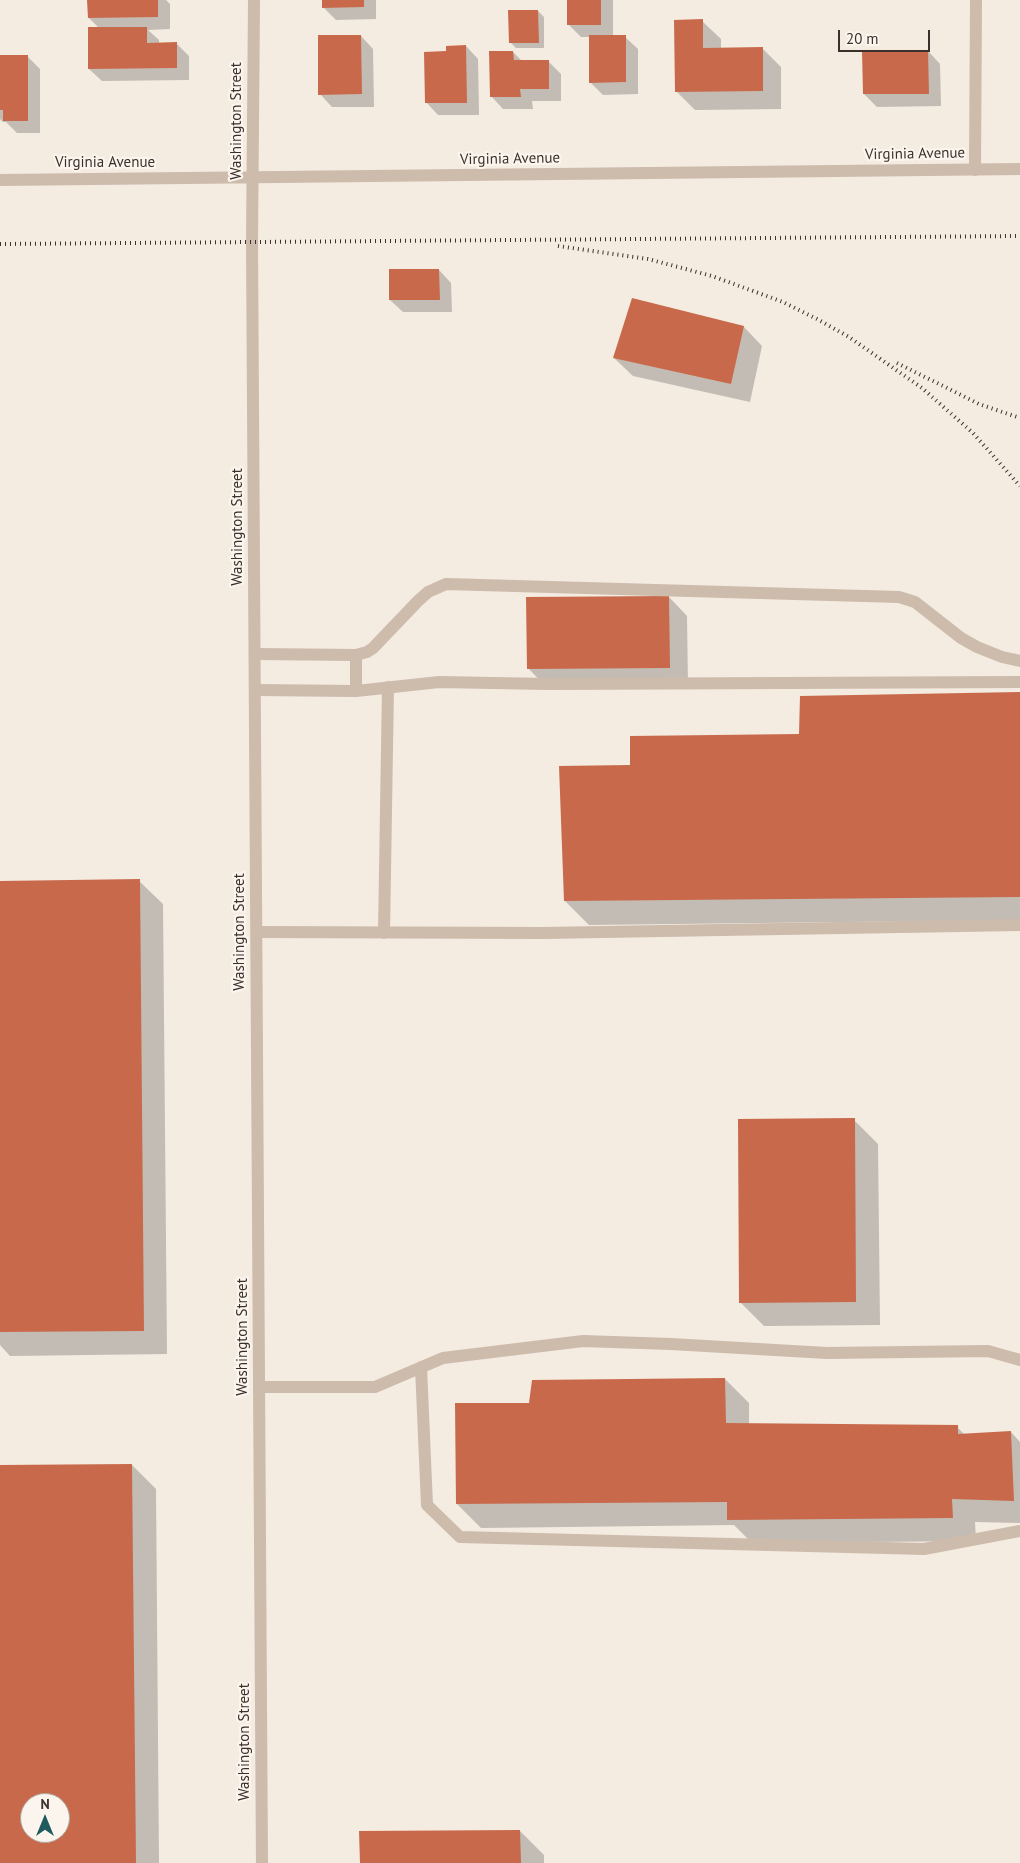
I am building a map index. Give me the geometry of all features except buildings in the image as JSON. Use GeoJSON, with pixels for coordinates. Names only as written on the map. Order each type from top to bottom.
{"type":"FeatureCollection","features":[{"type":"Feature","properties":{"kind":"street","name":"Washington Street"},"geometry":{"type":"LineString","coordinates":[[254,0],[252,178],[262,1863]]}},
{"type":"Feature","properties":{"kind":"street"},"geometry":{"type":"LineString","coordinates":[[975,170],[976,0]]}},
{"type":"Feature","properties":{"kind":"street","name":"Virginia Avenue"},"geometry":{"type":"LineString","coordinates":[[0,180],[1020,169]]}},
{"type":"Feature","properties":{"kind":"street"},"geometry":{"type":"LineString","coordinates":[[255,654],[356,654],[367,652],[428,592],[446,584],[899,597],[915,602],[960,638],[977,647],[1002,657],[1020,661]]}},
{"type":"Feature","properties":{"kind":"street"},"geometry":{"type":"LineString","coordinates":[[356,654],[356,691]]}},
{"type":"Feature","properties":{"kind":"street"},"geometry":{"type":"LineString","coordinates":[[255,690],[356,691],[438,682],[548,684],[1020,682]]}},
{"type":"Feature","properties":{"kind":"street"},"geometry":{"type":"LineString","coordinates":[[384,933],[388,688]]}},
{"type":"Feature","properties":{"kind":"street"},"geometry":{"type":"LineString","coordinates":[[256,932],[562,933],[1020,925]]}},
{"type":"Feature","properties":{"kind":"street"},"geometry":{"type":"LineString","coordinates":[[260,1387],[375,1387],[443,1358],[583,1341],[671,1344],[827,1354],[988,1351],[1020,1360]]}},
{"type":"Feature","properties":{"kind":"street"},"geometry":{"type":"LineString","coordinates":[[421,1367],[427,1505],[460,1537],[924,1549],[1020,1531]]}},
{"type":"Feature","properties":{"kind":"railway"},"geometry":{"type":"LineString","coordinates":[[0,244],[1020,236]]}},
{"type":"Feature","properties":{"kind":"railway"},"geometry":{"type":"LineString","coordinates":[[558,246],[648,259],[712,276],[783,302],[817,319],[849,337],[922,388],[973,433],[1020,486]]}},
{"type":"Feature","properties":{"kind":"railway"},"geometry":{"type":"LineString","coordinates":[[897,363],[979,404],[1020,418]]}}]}
